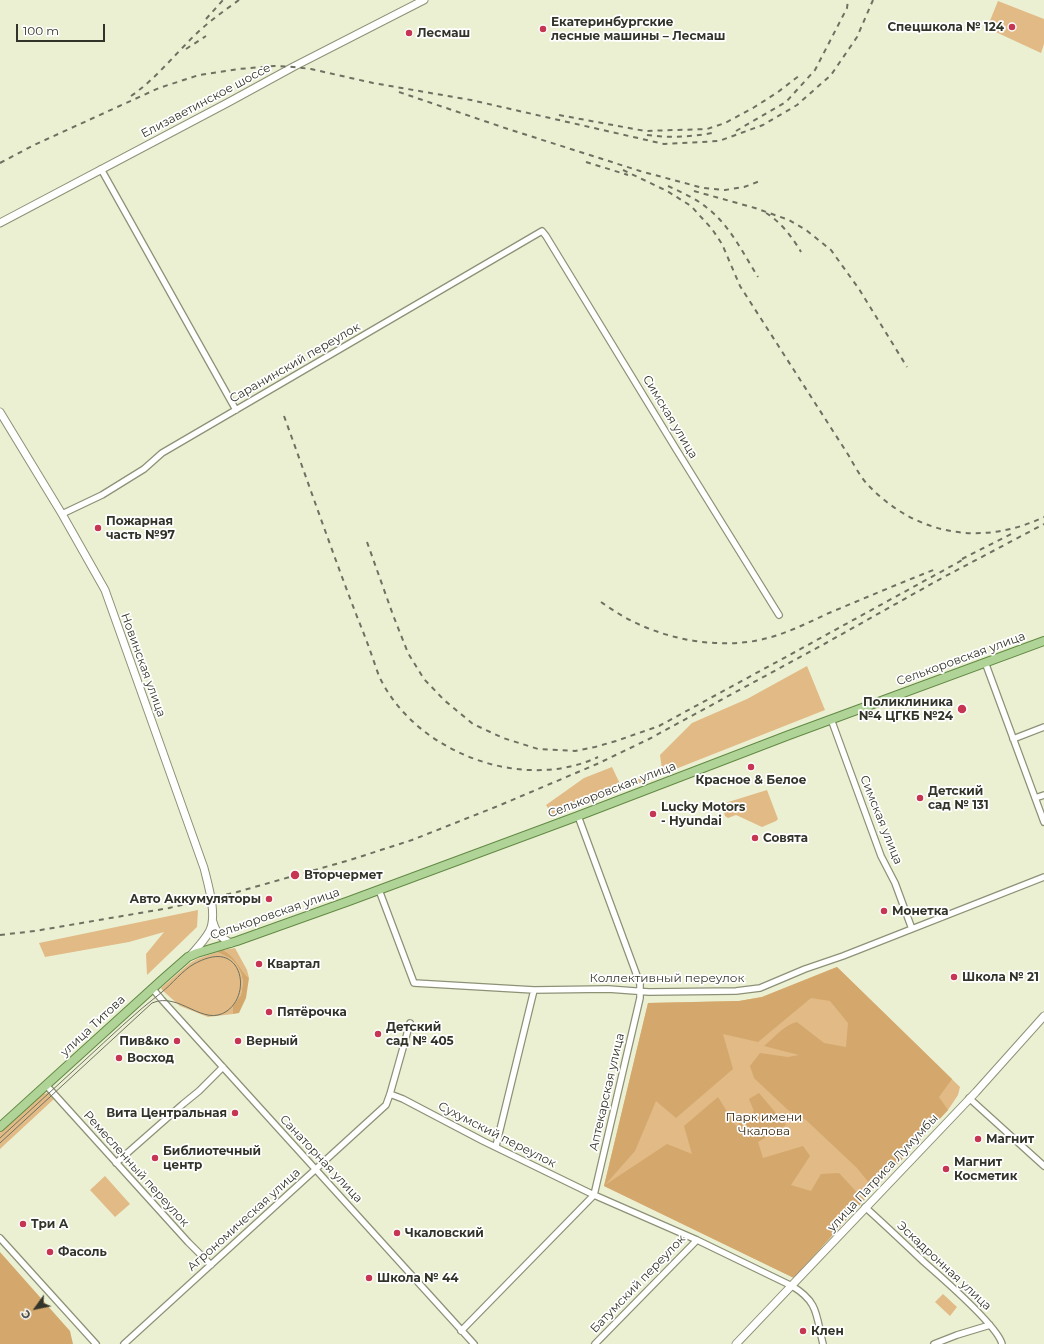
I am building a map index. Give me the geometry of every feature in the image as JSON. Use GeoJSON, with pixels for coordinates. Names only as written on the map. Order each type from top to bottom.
{"type":"FeatureCollection","features":[{"type":"Feature","properties":{"kind":"main road","name":"Елизаветинское шоссе"},"geometry":{"type":"LineString","coordinates":[[0,223],[293,67],[424,0]]}},
{"type":"Feature","properties":{"kind":"main road","name":"Новинская улица"},"geometry":{"type":"LineString","coordinates":[[0,412],[62,514],[105,590],[204,868],[211,898],[212,921],[210,931],[201,943]]}},
{"type":"Feature","properties":{"kind":"main road","name":"Селькоровская улица"},"geometry":{"type":"LineString","coordinates":[[188,957],[379,890],[578,816],[831,719],[1044,641]]}},
{"type":"Feature","properties":{"kind":"main road"},"geometry":{"type":"LineString","coordinates":[[212,921],[218,935],[231,943]]}},
{"type":"Feature","properties":{"kind":"main road","name":"улица Титова"},"geometry":{"type":"LineString","coordinates":[[0,1127],[188,957],[201,943]]}},
{"type":"Feature","properties":{"kind":"main road","name":"улица Патриса Лумумбы"},"geometry":{"type":"LineString","coordinates":[[736,1344],[969,1098],[1044,1016]]}},
{"type":"Feature","properties":{"kind":"street"},"geometry":{"type":"LineString","coordinates":[[102,169],[236,410]]}},
{"type":"Feature","properties":{"kind":"street","name":"Саранинский переулок"},"geometry":{"type":"LineString","coordinates":[[62,514],[102,495],[144,470],[162,453],[542,231]]}},
{"type":"Feature","properties":{"kind":"street","name":"Симская улица"},"geometry":{"type":"LineString","coordinates":[[542,231],[779,615]]}},
{"type":"Feature","properties":{"kind":"street"},"geometry":{"type":"LineString","coordinates":[[985,662],[1044,822]]}},
{"type":"Feature","properties":{"kind":"street","name":"Симская улица"},"geometry":{"type":"LineString","coordinates":[[831,719],[881,856],[895,883],[912,929]]}},
{"type":"Feature","properties":{"kind":"street"},"geometry":{"type":"LineString","coordinates":[[1013,739],[1044,727]]}},
{"type":"Feature","properties":{"kind":"street"},"geometry":{"type":"LineString","coordinates":[[1035,798],[1044,795]]}},
{"type":"Feature","properties":{"kind":"street","name":"Аптекарская улица"},"geometry":{"type":"LineString","coordinates":[[578,816],[640,984],[641,991],[594,1195]]}},
{"type":"Feature","properties":{"kind":"street","name":"Коллективный переулок"},"geometry":{"type":"LineString","coordinates":[[379,890],[414,983],[534,990],[608,989],[641,991],[736,991],[760,988],[805,969],[1044,877]]}},
{"type":"Feature","properties":{"kind":"street","name":"Санаторная улица"},"geometry":{"type":"LineString","coordinates":[[152,988],[474,1344]]}},
{"type":"Feature","properties":{"kind":"street"},"geometry":{"type":"LineString","coordinates":[[496,1146],[534,990]]}},
{"type":"Feature","properties":{"kind":"street","name":"Агрономическая улица"},"geometry":{"type":"LineString","coordinates":[[124,1344],[386,1106],[410,1023]]}},
{"type":"Feature","properties":{"kind":"street"},"geometry":{"type":"LineString","coordinates":[[116,1163],[182,1104],[199,1091],[223,1067]]}},
{"type":"Feature","properties":{"kind":"street","name":"Ремесленный переулок"},"geometry":{"type":"LineString","coordinates":[[46,1085],[188,1242],[211,1265]]}},
{"type":"Feature","properties":{"kind":"street","name":"Сухумский переулок"},"geometry":{"type":"LineString","coordinates":[[390,1094],[403,1099],[594,1195],[697,1240],[792,1286],[804,1293],[815,1308],[823,1344]]}},
{"type":"Feature","properties":{"kind":"street"},"geometry":{"type":"LineString","coordinates":[[969,1098],[1044,1166]]}},
{"type":"Feature","properties":{"kind":"street"},"geometry":{"type":"LineString","coordinates":[[462,1331],[594,1195]]}},
{"type":"Feature","properties":{"kind":"street","name":"Эскадронная улица"},"geometry":{"type":"LineString","coordinates":[[865,1207],[953,1288],[990,1325],[1001,1340],[1002,1344]]}},
{"type":"Feature","properties":{"kind":"street"},"geometry":{"type":"LineString","coordinates":[[0,1238],[96,1344]]}},
{"type":"Feature","properties":{"kind":"street","name":"Батумский переулок"},"geometry":{"type":"LineString","coordinates":[[596,1344],[697,1240]]}},
{"type":"Feature","properties":{"kind":"street"},"geometry":{"type":"LineString","coordinates":[[934,1344],[990,1325]]}},
{"type":"Feature","properties":{"kind":"green space"},"geometry":{"type":"Polygon","coordinates":[[[998,1],[1044,19],[1044,44],[1041,53],[987,28],[998,1]]]}},
{"type":"Feature","properties":{"kind":"green space"},"geometry":{"type":"Polygon","coordinates":[[[807,666],[825,710],[554,817],[546,805],[584,778],[612,767],[621,786],[662,770],[660,755],[692,723],[747,699],[807,666]]]}},
{"type":"Feature","properties":{"kind":"green space"},"geometry":{"type":"Polygon","coordinates":[[[767,790],[778,819],[776,821],[762,827],[736,815],[728,818],[725,816],[722,804],[767,790]]]}},
{"type":"Feature","properties":{"kind":"green space"},"geometry":{"type":"Polygon","coordinates":[[[198,910],[197,927],[147,975],[146,954],[164,932],[129,942],[45,957],[39,943],[198,910]]]}},
{"type":"Feature","properties":{"kind":"green space"},"geometry":{"type":"Polygon","coordinates":[[[235,948],[247,970],[249,978],[234,959],[223,950],[235,948]]]}},
{"type":"Feature","properties":{"kind":"green space"},"geometry":{"type":"Polygon","coordinates":[[[223,950],[234,959],[249,978],[246,998],[239,1013],[233,1014],[233,1006],[241,995],[243,982],[241,973],[231,959],[217,952],[223,950]]]}},
{"type":"Feature","properties":{"kind":"green space"},"geometry":{"type":"Polygon","coordinates":[[[217,952],[231,959],[241,973],[243,982],[241,995],[234,1006],[233,1014],[208,1017],[180,1006],[162,990],[161,988],[190,963],[217,952]]]}},
{"type":"Feature","properties":{"kind":"green space","name":"Парк имени Чкалова"},"geometry":{"type":"Polygon","coordinates":[[[837,967],[960,1087],[958,1095],[948,1110],[794,1278],[604,1186],[648,1003],[739,1001],[762,997],[837,967]]]}},
{"type":"Feature","properties":{"kind":"green space","name":"Парк имени Чкалова"},"geometry":{"type":"Polygon","coordinates":[[[837,967],[952,1079],[939,1097],[948,1110],[874,1189],[857,1168],[806,1120],[788,1110],[754,1078],[750,1066],[760,1053],[788,1057],[799,1055],[764,1046],[788,1026],[797,1022],[824,1043],[846,1047],[848,1023],[830,1001],[811,998],[758,1042],[723,1034],[733,1069],[676,1118],[656,1101],[635,1151],[605,1185],[667,1144],[692,1154],[684,1126],[718,1097],[736,1126],[754,1111],[749,1099],[759,1093],[786,1125],[758,1142],[763,1158],[803,1146],[810,1156],[791,1185],[811,1191],[821,1174],[839,1173],[864,1200],[794,1278],[604,1186],[648,1003],[739,1001],[762,997],[837,967]]]}},
{"type":"Feature","properties":{"kind":"green space"},"geometry":{"type":"Polygon","coordinates":[[[43,1092],[45,1094],[48,1092],[54,1099],[0,1149],[0,1132],[43,1092]]]}},
{"type":"Feature","properties":{"kind":"green space"},"geometry":{"type":"Polygon","coordinates":[[[105,1176],[130,1204],[115,1217],[90,1190],[105,1176]]]}},
{"type":"Feature","properties":{"kind":"green space"},"geometry":{"type":"Polygon","coordinates":[[[0,1252],[70,1331],[73,1344],[0,1344],[0,1252]]]}},
{"type":"Feature","properties":{"kind":"green space"},"geometry":{"type":"Polygon","coordinates":[[[943,1294],[957,1307],[950,1316],[935,1302],[943,1294]]]}},
{"type":"Feature","properties":{"kind":"tram line"},"geometry":{"type":"LineString","coordinates":[[0,1138],[123,1025],[194,964],[204,959],[221,957],[226,958],[235,965],[240,977],[240,990],[236,1002],[227,1011],[218,1015],[209,1015],[172,1002],[162,1001],[152,1003],[0,1143]]}},
{"type":"Feature","properties":{"kind":"railway"},"geometry":{"type":"LineString","coordinates":[[206,19],[223,0]]}},
{"type":"Feature","properties":{"kind":"railway"},"geometry":{"type":"LineString","coordinates":[[131,96],[154,77],[195,35],[219,14],[239,0]]}},
{"type":"Feature","properties":{"kind":"railway"},"geometry":{"type":"LineString","coordinates":[[736,131],[786,102],[815,70],[847,8],[848,0]]}},
{"type":"Feature","properties":{"kind":"railway"},"geometry":{"type":"LineString","coordinates":[[0,163],[34,145],[159,88],[199,75],[274,66],[311,69],[373,83],[471,100],[664,144],[719,141],[763,125],[797,105],[831,75],[857,37],[873,0]]}},
{"type":"Feature","properties":{"kind":"railway"},"geometry":{"type":"LineString","coordinates":[[186,49],[206,36]]}},
{"type":"Feature","properties":{"kind":"railway"},"geometry":{"type":"LineString","coordinates":[[559,115],[645,131],[707,129],[725,123],[753,108],[778,92],[800,75]]}},
{"type":"Feature","properties":{"kind":"railway"},"geometry":{"type":"LineString","coordinates":[[399,92],[508,129],[640,171],[703,188],[725,190],[744,187],[760,181]]}},
{"type":"Feature","properties":{"kind":"railway"},"geometry":{"type":"LineString","coordinates":[[647,135],[680,137],[712,133]]}},
{"type":"Feature","properties":{"kind":"railway"},"geometry":{"type":"LineString","coordinates":[[586,162],[628,175]]}},
{"type":"Feature","properties":{"kind":"railway"},"geometry":{"type":"LineString","coordinates":[[623,170],[667,191],[691,206],[712,229],[722,244],[740,286],[860,474],[867,484],[886,501],[906,515],[927,525],[950,531],[973,533],[997,532],[1020,526],[1044,517]]}},
{"type":"Feature","properties":{"kind":"railway"},"geometry":{"type":"LineString","coordinates":[[668,186],[688,195],[706,207],[722,222],[735,239],[758,277]]}},
{"type":"Feature","properties":{"kind":"railway"},"geometry":{"type":"LineString","coordinates":[[694,191],[755,208],[789,220],[806,230],[831,250],[859,289],[907,367]]}},
{"type":"Feature","properties":{"kind":"railway"},"geometry":{"type":"LineString","coordinates":[[766,213],[786,230],[801,252]]}},
{"type":"Feature","properties":{"kind":"railway"},"geometry":{"type":"LineString","coordinates":[[284,416],[378,674],[399,707],[421,729],[448,747],[476,760],[507,768],[538,770],[569,767],[598,757]]}},
{"type":"Feature","properties":{"kind":"railway"},"geometry":{"type":"LineString","coordinates":[[0,935],[35,931],[169,908],[237,892],[350,860],[412,840],[498,806],[597,764],[649,739],[942,578],[1044,524]]}},
{"type":"Feature","properties":{"kind":"railway"},"geometry":{"type":"LineString","coordinates":[[962,559],[1015,532]]}},
{"type":"Feature","properties":{"kind":"railway"},"geometry":{"type":"LineString","coordinates":[[367,542],[408,653],[424,679],[444,700],[473,724],[503,738],[538,749],[575,751],[616,741],[659,726],[966,558]]}},
{"type":"Feature","properties":{"kind":"railway"},"geometry":{"type":"LineString","coordinates":[[601,602],[638,624],[668,635],[699,642],[747,642],[768,638],[789,631],[936,569]]}},
{"type":"Feature","properties":{"kind":"place","name":"Спецшкола № 124"},"geometry":{"type":"Point","coordinates":[1012,27]}},
{"type":"Feature","properties":{"kind":"place","name":"Екатеринбургские лесные машины – Лесмаш"},"geometry":{"type":"Point","coordinates":[543,29]}},
{"type":"Feature","properties":{"kind":"place","name":"Лесмаш"},"geometry":{"type":"Point","coordinates":[409,33]}},
{"type":"Feature","properties":{"kind":"place","name":"Пожарная часть №97"},"geometry":{"type":"Point","coordinates":[98,528]}},
{"type":"Feature","properties":{"kind":"place","name":"Поликлиника №4 ЦГКБ №24"},"geometry":{"type":"Point","coordinates":[962,709]}},
{"type":"Feature","properties":{"kind":"place","name":"Красное & Белое"},"geometry":{"type":"Point","coordinates":[751,767]}},
{"type":"Feature","properties":{"kind":"place","name":"Детский сад № 131"},"geometry":{"type":"Point","coordinates":[920,798]}},
{"type":"Feature","properties":{"kind":"place","name":"Lucky Motors - Hyundai"},"geometry":{"type":"Point","coordinates":[653,814]}},
{"type":"Feature","properties":{"kind":"place","name":"Совята"},"geometry":{"type":"Point","coordinates":[755,838]}},
{"type":"Feature","properties":{"kind":"place","name":"Вторчермет"},"geometry":{"type":"Point","coordinates":[295,875]}},
{"type":"Feature","properties":{"kind":"place","name":"Авто Аккумуляторы"},"geometry":{"type":"Point","coordinates":[269,899]}},
{"type":"Feature","properties":{"kind":"place","name":"Монетка"},"geometry":{"type":"Point","coordinates":[884,911]}},
{"type":"Feature","properties":{"kind":"place","name":"Квартал"},"geometry":{"type":"Point","coordinates":[259,964]}},
{"type":"Feature","properties":{"kind":"place","name":"Школа № 21"},"geometry":{"type":"Point","coordinates":[954,977]}},
{"type":"Feature","properties":{"kind":"place","name":"Пятёрочка"},"geometry":{"type":"Point","coordinates":[269,1012]}},
{"type":"Feature","properties":{"kind":"place","name":"Детский сад № 405"},"geometry":{"type":"Point","coordinates":[378,1034]}},
{"type":"Feature","properties":{"kind":"place","name":"Пив&ко"},"geometry":{"type":"Point","coordinates":[177,1041]}},
{"type":"Feature","properties":{"kind":"place","name":"Верный"},"geometry":{"type":"Point","coordinates":[238,1041]}},
{"type":"Feature","properties":{"kind":"place","name":"Восход"},"geometry":{"type":"Point","coordinates":[119,1058]}},
{"type":"Feature","properties":{"kind":"place","name":"Вита Центральная"},"geometry":{"type":"Point","coordinates":[235,1113]}},
{"type":"Feature","properties":{"kind":"place","name":"Магнит"},"geometry":{"type":"Point","coordinates":[978,1139]}},
{"type":"Feature","properties":{"kind":"place","name":"Библиотечный центр"},"geometry":{"type":"Point","coordinates":[155,1158]}},
{"type":"Feature","properties":{"kind":"place","name":"Магнит Косметик"},"geometry":{"type":"Point","coordinates":[946,1169]}},
{"type":"Feature","properties":{"kind":"place","name":"Три А"},"geometry":{"type":"Point","coordinates":[23,1224]}},
{"type":"Feature","properties":{"kind":"place","name":"Чкаловский"},"geometry":{"type":"Point","coordinates":[397,1233]}},
{"type":"Feature","properties":{"kind":"place","name":"Фасоль"},"geometry":{"type":"Point","coordinates":[50,1252]}},
{"type":"Feature","properties":{"kind":"place","name":"Школа № 44"},"geometry":{"type":"Point","coordinates":[369,1278]}},
{"type":"Feature","properties":{"kind":"place","name":"Клен"},"geometry":{"type":"Point","coordinates":[803,1331]}}]}
